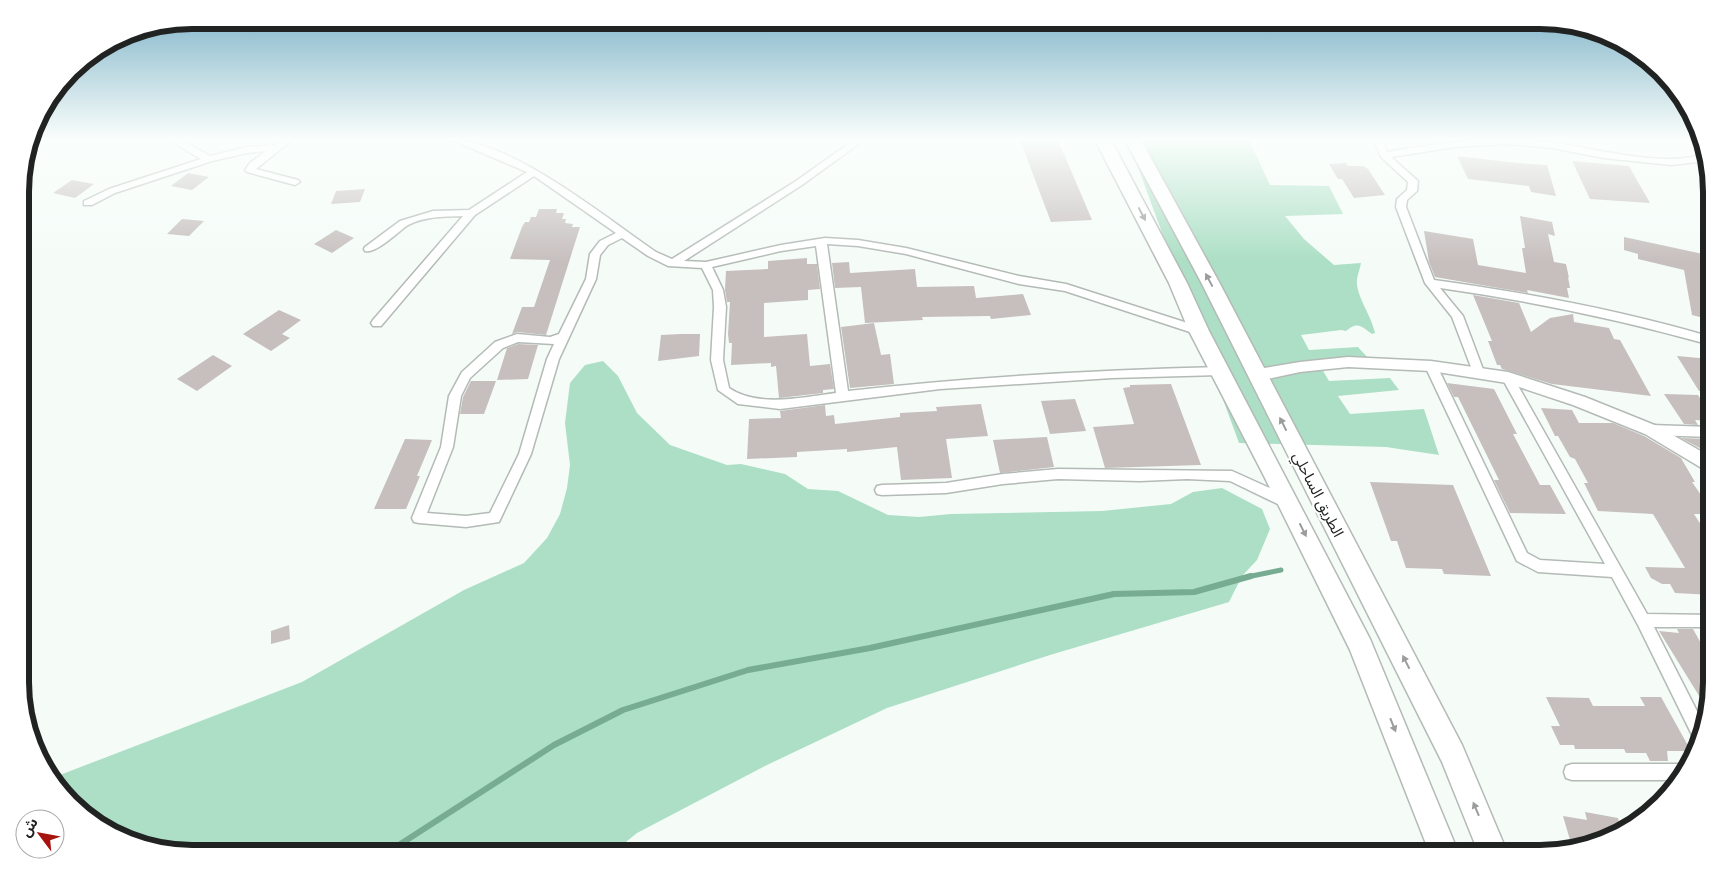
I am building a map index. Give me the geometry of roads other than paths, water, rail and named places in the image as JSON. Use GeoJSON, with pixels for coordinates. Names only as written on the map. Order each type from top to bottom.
{"type":"FeatureCollection","features":[{"type":"Feature","properties":{"kind":"highway","name":"الطريق الساحلي"},"geometry":{"type":"LineString","coordinates":[[1124,181],[1178,283],[1199,330],[1361,647],[1441,845]]}},
{"type":"Feature","properties":{"kind":"highway","name":"الطريق الساحلي"},"geometry":{"type":"LineString","coordinates":[[1155,181],[1258,375],[1452,754],[1490,845]]}},
{"type":"Feature","properties":{"kind":"street"},"geometry":{"type":"LineString","coordinates":[[88,203],[112,191],[142,181]]}},
{"type":"Feature","properties":{"kind":"street"},"geometry":{"type":"LineString","coordinates":[[290,181],[295,182]]}},
{"type":"Feature","properties":{"kind":"street"},"geometry":{"type":"LineString","coordinates":[[377,323],[433,260],[471,212],[520,181]]}},
{"type":"Feature","properties":{"kind":"street"},"geometry":{"type":"LineString","coordinates":[[547,181],[652,254],[672,264],[706,265],[781,248],[821,242],[858,242],[906,251],[1019,280],[1066,288],[1199,330]]}},
{"type":"Feature","properties":{"kind":"street"},"geometry":{"type":"LineString","coordinates":[[672,264],[802,181]]}},
{"type":"Feature","properties":{"kind":"street"},"geometry":{"type":"LineString","coordinates":[[1413,181],[1412,191],[1402,199],[1401,207],[1430,283],[1457,316],[1478,372]]}},
{"type":"Feature","properties":{"kind":"street"},"geometry":{"type":"LineString","coordinates":[[369,249],[404,223],[433,214],[471,212]]}},
{"type":"Feature","properties":{"kind":"street"},"geometry":{"type":"LineString","coordinates":[[563,337],[550,341],[517,338],[499,345],[466,375],[455,396],[447,447],[418,518],[445,522],[478,522],[494,518],[525,454],[553,359],[590,279],[595,254],[604,243],[623,234]]}},
{"type":"Feature","properties":{"kind":"street"},"geometry":{"type":"LineString","coordinates":[[821,242],[843,398]]}},
{"type":"Feature","properties":{"kind":"street"},"geometry":{"type":"LineString","coordinates":[[706,265],[718,290],[720,307],[717,360],[724,390],[738,400],[780,404],[940,385],[1112,374],[1220,370]]}},
{"type":"Feature","properties":{"kind":"street"},"geometry":{"type":"LineString","coordinates":[[1430,283],[1521,296],[1671,328],[1703,338]]}},
{"type":"Feature","properties":{"kind":"street"},"geometry":{"type":"LineString","coordinates":[[1258,375],[1300,367],[1348,362],[1431,366],[1478,372],[1508,378],[1579,401],[1651,430],[1703,460]]}},
{"type":"Feature","properties":{"kind":"street"},"geometry":{"type":"LineString","coordinates":[[1431,366],[1522,556],[1538,566],[1616,571]]}},
{"type":"Feature","properties":{"kind":"street"},"geometry":{"type":"LineString","coordinates":[[1508,378],[1643,620],[1697,727]]}},
{"type":"Feature","properties":{"kind":"street"},"geometry":{"type":"LineString","coordinates":[[1651,430],[1703,432]]}},
{"type":"Feature","properties":{"kind":"street"},"geometry":{"type":"LineString","coordinates":[[882,490],[946,488],[1003,479],[1058,474],[1140,476],[1187,474],[1232,476],[1289,503]]}},
{"type":"Feature","properties":{"kind":"street"},"geometry":{"type":"LineString","coordinates":[[1643,620],[1703,621]]}},
{"type":"Feature","properties":{"kind":"street"},"geometry":{"type":"LineString","coordinates":[[1572,772],[1677,772]]}},
{"type":"Feature","properties":{"kind":"waterway"},"geometry":{"type":"LineString","coordinates":[[1249,577],[1281,570]]}},
{"type":"Feature","properties":{"kind":"waterway"},"geometry":{"type":"LineString","coordinates":[[399,845],[554,745],[623,710],[748,670],[870,648],[1114,594],[1194,592],[1249,577]]}}]}
